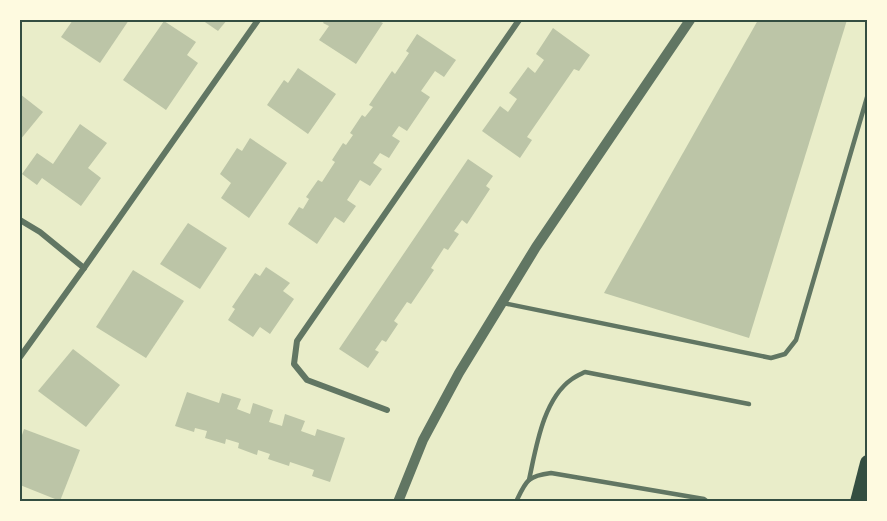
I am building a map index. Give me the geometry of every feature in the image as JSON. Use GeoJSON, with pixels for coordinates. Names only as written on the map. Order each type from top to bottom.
{"type":"FeatureCollection","features":[{"type":"Feature","properties":{"kind":"highway"},"geometry":{"type":"LineString","coordinates":[[858,501],[867,462]]}},
{"type":"Feature","properties":{"kind":"street"},"geometry":{"type":"LineString","coordinates":[[20,357],[258,20]]}},
{"type":"Feature","properties":{"kind":"street"},"geometry":{"type":"LineString","coordinates":[[387,410],[307,380],[294,364],[297,341],[519,20]]}},
{"type":"Feature","properties":{"kind":"street"},"geometry":{"type":"LineString","coordinates":[[398,501],[423,440],[459,373],[501,303],[536,247],[690,20]]}},
{"type":"Feature","properties":{"kind":"street"},"geometry":{"type":"LineString","coordinates":[[20,220],[40,232],[84,268]]}},
{"type":"Feature","properties":{"kind":"lane"},"geometry":{"type":"LineString","coordinates":[[501,303],[771,358],[785,354],[796,340],[867,94]]}},
{"type":"Feature","properties":{"kind":"lane"},"geometry":{"type":"LineString","coordinates":[[529,480],[541,425],[556,396],[571,379],[585,372],[749,404]]}},
{"type":"Feature","properties":{"kind":"lane"},"geometry":{"type":"LineString","coordinates":[[516,501],[526,482],[538,475],[551,473],[708,501]]}},
{"type":"Feature","properties":{"kind":"building"},"geometry":{"type":"Polygon","coordinates":[[[73,20],[129,20],[100,63],[61,37],[73,20]]]}},
{"type":"Feature","properties":{"kind":"building"},"geometry":{"type":"Polygon","coordinates":[[[202,20],[227,20],[218,31],[202,20]]]}},
{"type":"Feature","properties":{"kind":"building"},"geometry":{"type":"Polygon","coordinates":[[[325,20],[377,20],[383,23],[356,64],[319,40],[329,26],[323,23],[325,20]]]}},
{"type":"Feature","properties":{"kind":"building"},"geometry":{"type":"Polygon","coordinates":[[[758,20],[847,20],[749,338],[604,293],[758,20]]]}},
{"type":"Feature","properties":{"kind":"building"},"geometry":{"type":"Polygon","coordinates":[[[164,21],[196,42],[187,55],[198,63],[166,110],[123,80],[164,21]]]}},
{"type":"Feature","properties":{"kind":"building"},"geometry":{"type":"Polygon","coordinates":[[[553,28],[590,55],[579,71],[574,69],[527,137],[532,140],[520,158],[482,131],[500,106],[508,112],[517,99],[509,93],[528,67],[535,73],[544,60],[536,54],[553,28]]]}},
{"type":"Feature","properties":{"kind":"building"},"geometry":{"type":"Polygon","coordinates":[[[417,34],[456,60],[444,77],[435,71],[421,91],[430,97],[407,131],[399,126],[392,136],[400,141],[389,158],[380,153],[373,163],[382,169],[370,186],[360,180],[347,200],[356,206],[344,223],[335,217],[317,244],[288,224],[299,207],[303,209],[309,199],[306,197],[318,180],[322,182],[335,162],[332,160],[343,143],[346,145],[353,135],[350,133],[362,115],[365,117],[373,107],[369,105],[392,71],[395,74],[409,53],[406,51],[417,34]]]}},
{"type":"Feature","properties":{"kind":"building"},"geometry":{"type":"Polygon","coordinates":[[[298,68],[336,94],[308,134],[267,105],[284,80],[288,83],[298,68]]]}},
{"type":"Feature","properties":{"kind":"building"},"geometry":{"type":"Polygon","coordinates":[[[20,94],[43,112],[20,140],[20,94]]]}},
{"type":"Feature","properties":{"kind":"building"},"geometry":{"type":"Polygon","coordinates":[[[80,124],[107,143],[88,168],[101,178],[81,206],[42,178],[37,185],[22,174],[37,153],[53,164],[80,124]]]}},
{"type":"Feature","properties":{"kind":"building"},"geometry":{"type":"Polygon","coordinates":[[[250,138],[287,163],[249,218],[221,198],[231,183],[220,174],[237,148],[242,151],[250,138]]]}},
{"type":"Feature","properties":{"kind":"building"},"geometry":{"type":"Polygon","coordinates":[[[468,159],[493,176],[486,186],[490,189],[467,224],[462,220],[454,231],[459,234],[448,250],[444,248],[431,268],[434,270],[411,304],[407,302],[394,321],[398,324],[386,342],[382,340],[375,350],[379,352],[368,368],[339,349],[468,159]]]}},
{"type":"Feature","properties":{"kind":"building"},"geometry":{"type":"Polygon","coordinates":[[[188,223],[227,248],[200,289],[160,264],[188,223]]]}},
{"type":"Feature","properties":{"kind":"building"},"geometry":{"type":"Polygon","coordinates":[[[266,267],[290,283],[283,291],[294,299],[270,334],[260,327],[253,337],[228,320],[235,309],[232,307],[255,273],[260,276],[266,267]]]}},
{"type":"Feature","properties":{"kind":"building"},"geometry":{"type":"Polygon","coordinates":[[[133,270],[184,301],[146,358],[96,327],[133,270]]]}},
{"type":"Feature","properties":{"kind":"building"},"geometry":{"type":"Polygon","coordinates":[[[73,349],[120,385],[86,427],[38,391],[73,349]]]}},
{"type":"Feature","properties":{"kind":"building"},"geometry":{"type":"Polygon","coordinates":[[[187,392],[219,403],[222,393],[241,399],[237,409],[250,414],[253,403],[273,410],[269,422],[282,426],[285,414],[305,421],[301,431],[315,436],[317,429],[345,438],[330,482],[312,476],[314,470],[290,462],[289,466],[268,459],[270,454],[258,450],[257,455],[238,448],[239,443],[226,439],[225,444],[205,438],[207,431],[195,428],[194,432],[175,426],[187,392]]]}},
{"type":"Feature","properties":{"kind":"building"},"geometry":{"type":"Polygon","coordinates":[[[24,429],[80,450],[60,501],[20,485],[20,441],[24,429]]]}}]}
